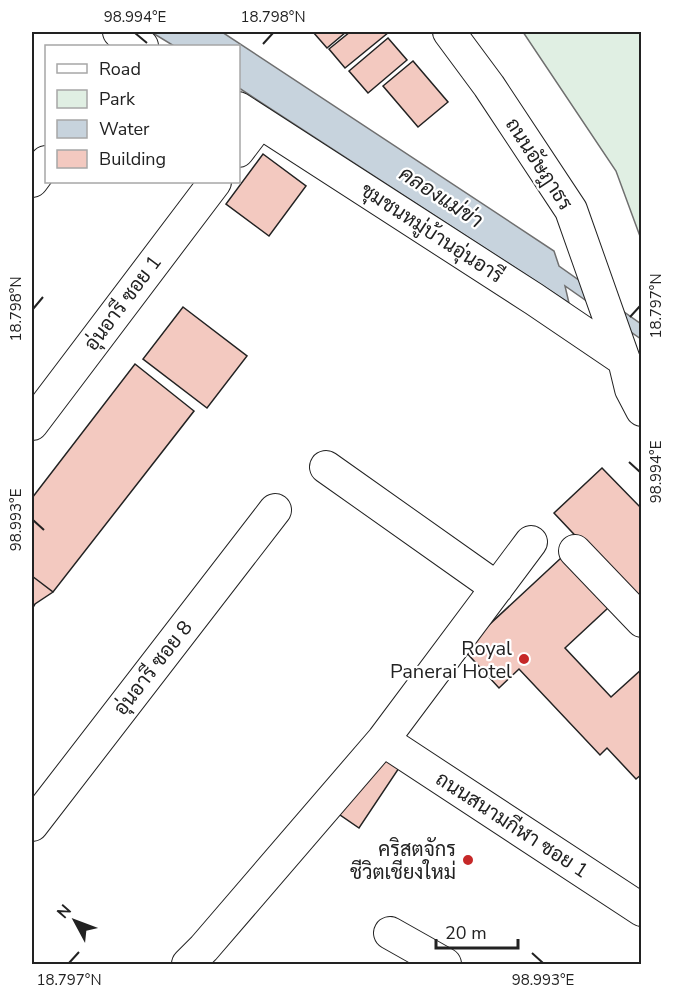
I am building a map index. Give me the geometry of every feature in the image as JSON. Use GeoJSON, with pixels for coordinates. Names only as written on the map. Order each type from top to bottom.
{"type":"FeatureCollection","features":[{"type":"Feature","properties":{"kind":"street","name":"ถนนอัษฎาธร"},"geometry":{"type":"LineString","coordinates":[[449,32],[489,86],[571,210],[624,360],[631,389],[642,410]]}},
{"type":"Feature","properties":{"kind":"street"},"geometry":{"type":"LineString","coordinates":[[240,144],[249,115]]}},
{"type":"Feature","properties":{"kind":"street","name":"ชุมชนหมู่บ้านอุ่นอารี"},"geometry":{"type":"LineString","coordinates":[[249,115],[534,299],[624,360]]}},
{"type":"Feature","properties":{"kind":"street"},"geometry":{"type":"LineString","coordinates":[[32,181],[45,163]]}},
{"type":"Feature","properties":{"kind":"street","name":"อุ่นอารี ซอย 1"},"geometry":{"type":"LineString","coordinates":[[32,424],[214,183]]}},
{"type":"Feature","properties":{"kind":"street"},"geometry":{"type":"LineString","coordinates":[[326,467],[496,588]]}},
{"type":"Feature","properties":{"kind":"street","name":"อุ่นอารี ซอย 8"},"geometry":{"type":"LineString","coordinates":[[32,825],[275,510]]}},
{"type":"Feature","properties":{"kind":"street"},"geometry":{"type":"LineString","coordinates":[[188,964],[383,740],[531,542]]}},
{"type":"Feature","properties":{"kind":"street"},"geometry":{"type":"LineString","coordinates":[[575,551],[642,621]]}},
{"type":"Feature","properties":{"kind":"street","name":"ถนนสนามกีฬา ซอย 1"},"geometry":{"type":"LineString","coordinates":[[383,740],[642,910]]}},
{"type":"Feature","properties":{"kind":"street"},"geometry":{"type":"LineString","coordinates":[[390,933],[445,964]]}},
{"type":"Feature","properties":{"kind":"green space"},"geometry":{"type":"Polygon","coordinates":[[[523,32],[641,32],[641,239],[616,171],[523,32]]]}},
{"type":"Feature","properties":{"kind":"water","name":"คลองแม่ข่า"},"geometry":{"type":"Polygon","coordinates":[[[151,32],[222,32],[554,251],[559,266],[641,324],[641,339],[565,286],[569,303],[240,89],[240,45],[172,45],[151,32]]]}},
{"type":"Feature","properties":{"kind":"building"},"geometry":{"type":"Polygon","coordinates":[[[313,32],[346,32],[327,48],[313,32]]]}},
{"type":"Feature","properties":{"kind":"building"},"geometry":{"type":"Polygon","coordinates":[[[350,32],[389,32],[345,68],[329,49],[350,32]]]}},
{"type":"Feature","properties":{"kind":"building"},"geometry":{"type":"Polygon","coordinates":[[[388,38],[407,60],[368,93],[349,71],[388,38]]]}},
{"type":"Feature","properties":{"kind":"building"},"geometry":{"type":"Polygon","coordinates":[[[413,61],[448,102],[418,127],[383,86],[413,61]]]}},
{"type":"Feature","properties":{"kind":"building"},"geometry":{"type":"Polygon","coordinates":[[[263,154],[306,186],[269,236],[226,204],[263,154]]]}},
{"type":"Feature","properties":{"kind":"building"},"geometry":{"type":"Polygon","coordinates":[[[183,307],[247,356],[207,408],[143,359],[183,307]]]}},
{"type":"Feature","properties":{"kind":"building"},"geometry":{"type":"Polygon","coordinates":[[[135,364],[194,411],[53,592],[32,576],[32,498],[135,364]]]}},
{"type":"Feature","properties":{"kind":"building"},"geometry":{"type":"Polygon","coordinates":[[[602,468],[642,509],[642,597],[637,601],[554,513],[602,468]]]}},
{"type":"Feature","properties":{"kind":"building","name":"Royal Panerai Hotel"},"geometry":{"type":"Polygon","coordinates":[[[561,558],[608,608],[565,648],[611,697],[642,669],[642,774],[636,779],[607,748],[600,755],[519,669],[499,688],[463,649],[561,558]]]}},
{"type":"Feature","properties":{"kind":"building"},"geometry":{"type":"Polygon","coordinates":[[[32,576],[53,592],[35,604],[32,609],[32,576]]]}},
{"type":"Feature","properties":{"kind":"building"},"geometry":{"type":"Polygon","coordinates":[[[377,752],[399,768],[359,828],[330,808],[377,752]]]}},
{"type":"Feature","properties":{"kind":"place","name":"Royal Panerai Hotel"},"geometry":{"type":"Point","coordinates":[524,659]}},
{"type":"Feature","properties":{"kind":"place","name":"คริสตจักร ชีวิตเชียงใหม่"},"geometry":{"type":"Point","coordinates":[468,860]}}]}
